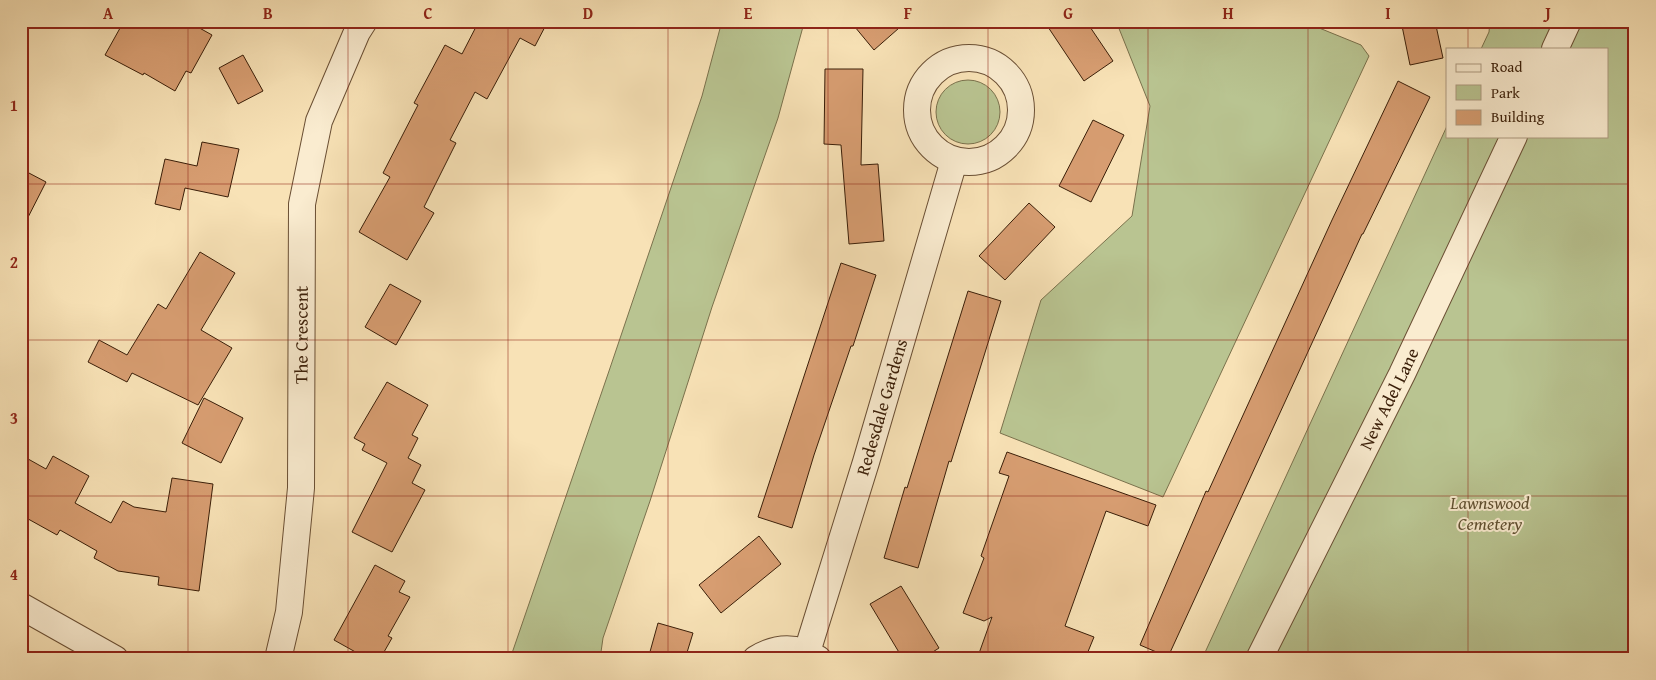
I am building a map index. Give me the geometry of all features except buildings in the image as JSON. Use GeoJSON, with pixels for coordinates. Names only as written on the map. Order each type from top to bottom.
{"type":"FeatureCollection","features":[{"type":"Feature","properties":{"kind":"street"},"geometry":{"type":"LineString","coordinates":[[1555,48],[1568,21]]}},
{"type":"Feature","properties":{"kind":"street","name":"The Crescent"},"geometry":{"type":"LineString","coordinates":[[278,659],[289,612],[301,488],[302,204],[319,121],[353,25]]}},
{"type":"Feature","properties":{"kind":"street"},"geometry":{"type":"LineString","coordinates":[[963,57],[982,58],[991,61],[1012,78],[1022,103],[1021,121],[1012,141],[999,154],[987,160],[969,163],[954,161],[938,153],[925,140],[918,123],[916,104],[925,80],[938,67],[963,57]]}},
{"type":"Feature","properties":{"kind":"street","name":"New Adel Lane"},"geometry":{"type":"LineString","coordinates":[[1259,659],[1402,374],[1513,138]]}},
{"type":"Feature","properties":{"kind":"street","name":"Redesdale Gardens"},"geometry":{"type":"LineString","coordinates":[[756,659],[780,648],[813,655],[866,462],[954,161]]}},
{"type":"Feature","properties":{"kind":"street"},"geometry":{"type":"LineString","coordinates":[[21,606],[115,659]]}},
{"type":"Feature","properties":{"kind":"green space"},"geometry":{"type":"Polygon","coordinates":[[[722,21],[807,21],[804,23],[778,118],[712,307],[650,501],[603,638],[600,659],[510,659],[702,96],[722,21]]]}},
{"type":"Feature","properties":{"kind":"green space"},"geometry":{"type":"Polygon","coordinates":[[[1116,21],[1302,21],[1361,45],[1369,56],[1163,497],[1000,433],[1041,300],[1132,216],[1150,106],[1116,21]]]}},
{"type":"Feature","properties":{"kind":"green space","name":"Lawnswood Cemetery"},"geometry":{"type":"Polygon","coordinates":[[[1490,21],[1626,21],[1635,24],[1635,659],[1202,659],[1446,128],[1446,138],[1608,138],[1608,48],[1481,48],[1489,32],[1490,21]]]}},
{"type":"Feature","properties":{"kind":"green space"},"geometry":{"type":"Polygon","coordinates":[[[962,80],[974,80],[991,89],[998,100],[1000,112],[998,124],[991,135],[974,144],[962,144],[950,139],[941,130],[936,118],[936,106],[941,94],[950,85],[962,80]]]}}]}
